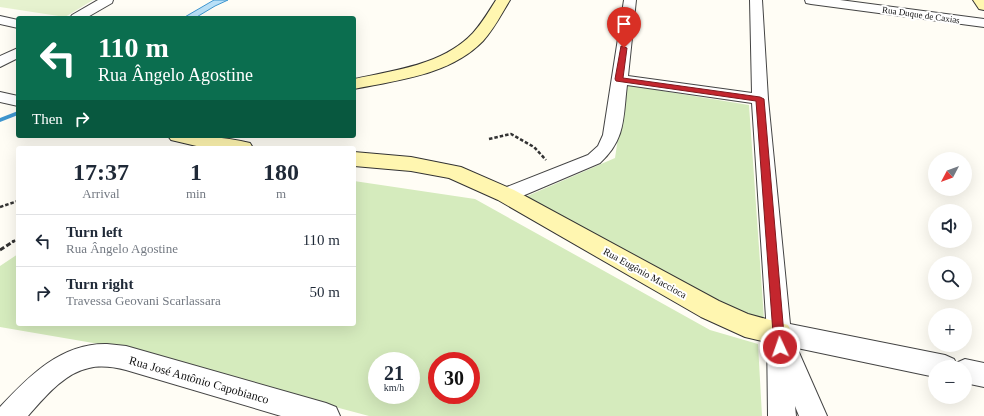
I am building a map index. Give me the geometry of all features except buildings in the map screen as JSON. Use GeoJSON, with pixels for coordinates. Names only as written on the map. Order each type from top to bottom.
{"type":"FeatureCollection","features":[{"type":"Feature","properties":{"kind":"street"},"geometry":{"type":"LineString","coordinates":[[79,16],[107,0]]}},
{"type":"Feature","properties":{"kind":"street"},"geometry":{"type":"LineString","coordinates":[[356,84],[414,72],[442,62],[464,50],[479,37],[503,0]]}},
{"type":"Feature","properties":{"kind":"street"},"geometry":{"type":"LineString","coordinates":[[506,195],[594,159],[605,149],[612,135],[630,0]]}},
{"type":"Feature","properties":{"kind":"street"},"geometry":{"type":"LineString","coordinates":[[756,0],[760,99],[779,333],[782,416]]}},
{"type":"Feature","properties":{"kind":"street","name":"Rua Duque de Caxias"},"geometry":{"type":"LineString","coordinates":[[811,0],[984,23]]}},
{"type":"Feature","properties":{"kind":"street"},"geometry":{"type":"LineString","coordinates":[[980,0],[984,6]]}},
{"type":"Feature","properties":{"kind":"street"},"geometry":{"type":"LineString","coordinates":[[0,20],[16,24]]}},
{"type":"Feature","properties":{"kind":"street"},"geometry":{"type":"LineString","coordinates":[[0,62],[16,53]]}},
{"type":"Feature","properties":{"kind":"street"},"geometry":{"type":"LineString","coordinates":[[619,79],[760,99]]}},
{"type":"Feature","properties":{"kind":"street"},"geometry":{"type":"LineString","coordinates":[[0,97],[16,101]]}},
{"type":"Feature","properties":{"kind":"street"},"geometry":{"type":"LineString","coordinates":[[188,138],[230,146]]}},
{"type":"Feature","properties":{"kind":"street"},"geometry":{"type":"LineString","coordinates":[[216,144],[230,138]]}},
{"type":"Feature","properties":{"kind":"street","name":"Rua Eugênio Maccioca"},"geometry":{"type":"LineString","coordinates":[[356,160],[412,164],[454,172],[506,195],[710,309],[745,325],[928,364]]}},
{"type":"Feature","properties":{"kind":"street"},"geometry":{"type":"LineString","coordinates":[[779,333],[813,416]]}},
{"type":"Feature","properties":{"kind":"street","name":"Rua José Antônio Capobianco"},"geometry":{"type":"LineString","coordinates":[[10,416],[49,376],[70,363],[84,357],[104,355],[126,358],[315,415]]}},
{"type":"Feature","properties":{"kind":"street"},"geometry":{"type":"LineString","coordinates":[[972,372],[984,375]]}},
{"type":"Feature","properties":{"kind":"path"},"geometry":{"type":"LineString","coordinates":[[489,139],[511,134],[534,147],[546,160],[562,172]]}},
{"type":"Feature","properties":{"kind":"path"},"geometry":{"type":"LineString","coordinates":[[0,208],[16,202]]}},
{"type":"Feature","properties":{"kind":"path"},"geometry":{"type":"LineString","coordinates":[[0,250],[16,240]]}},
{"type":"Feature","properties":{"kind":"green space"},"geometry":{"type":"Polygon","coordinates":[[[0,0],[93,0],[67,16],[0,7],[0,0]]]}},
{"type":"Feature","properties":{"kind":"green space"},"geometry":{"type":"Polygon","coordinates":[[[626,85],[749,105],[764,319],[727,309],[525,197],[615,158],[626,85]]]}},
{"type":"Feature","properties":{"kind":"green space"},"geometry":{"type":"Polygon","coordinates":[[[356,181],[475,199],[710,330],[758,344],[762,416],[369,416],[99,344],[0,327],[0,266],[16,255],[16,326],[356,326],[356,181]]]}},
{"type":"Feature","properties":{"kind":"water"},"geometry":{"type":"Polygon","coordinates":[[[214,0],[228,0],[198,16],[186,16],[214,0]]]}},
{"type":"Feature","properties":{"kind":"waterway"},"geometry":{"type":"LineString","coordinates":[[0,120],[16,114]]}},
{"type":"Feature","properties":{"kind":"route"},"geometry":{"type":"LineString","coordinates":[[624,48],[619,79],[760,99],[780,347]]}}]}
